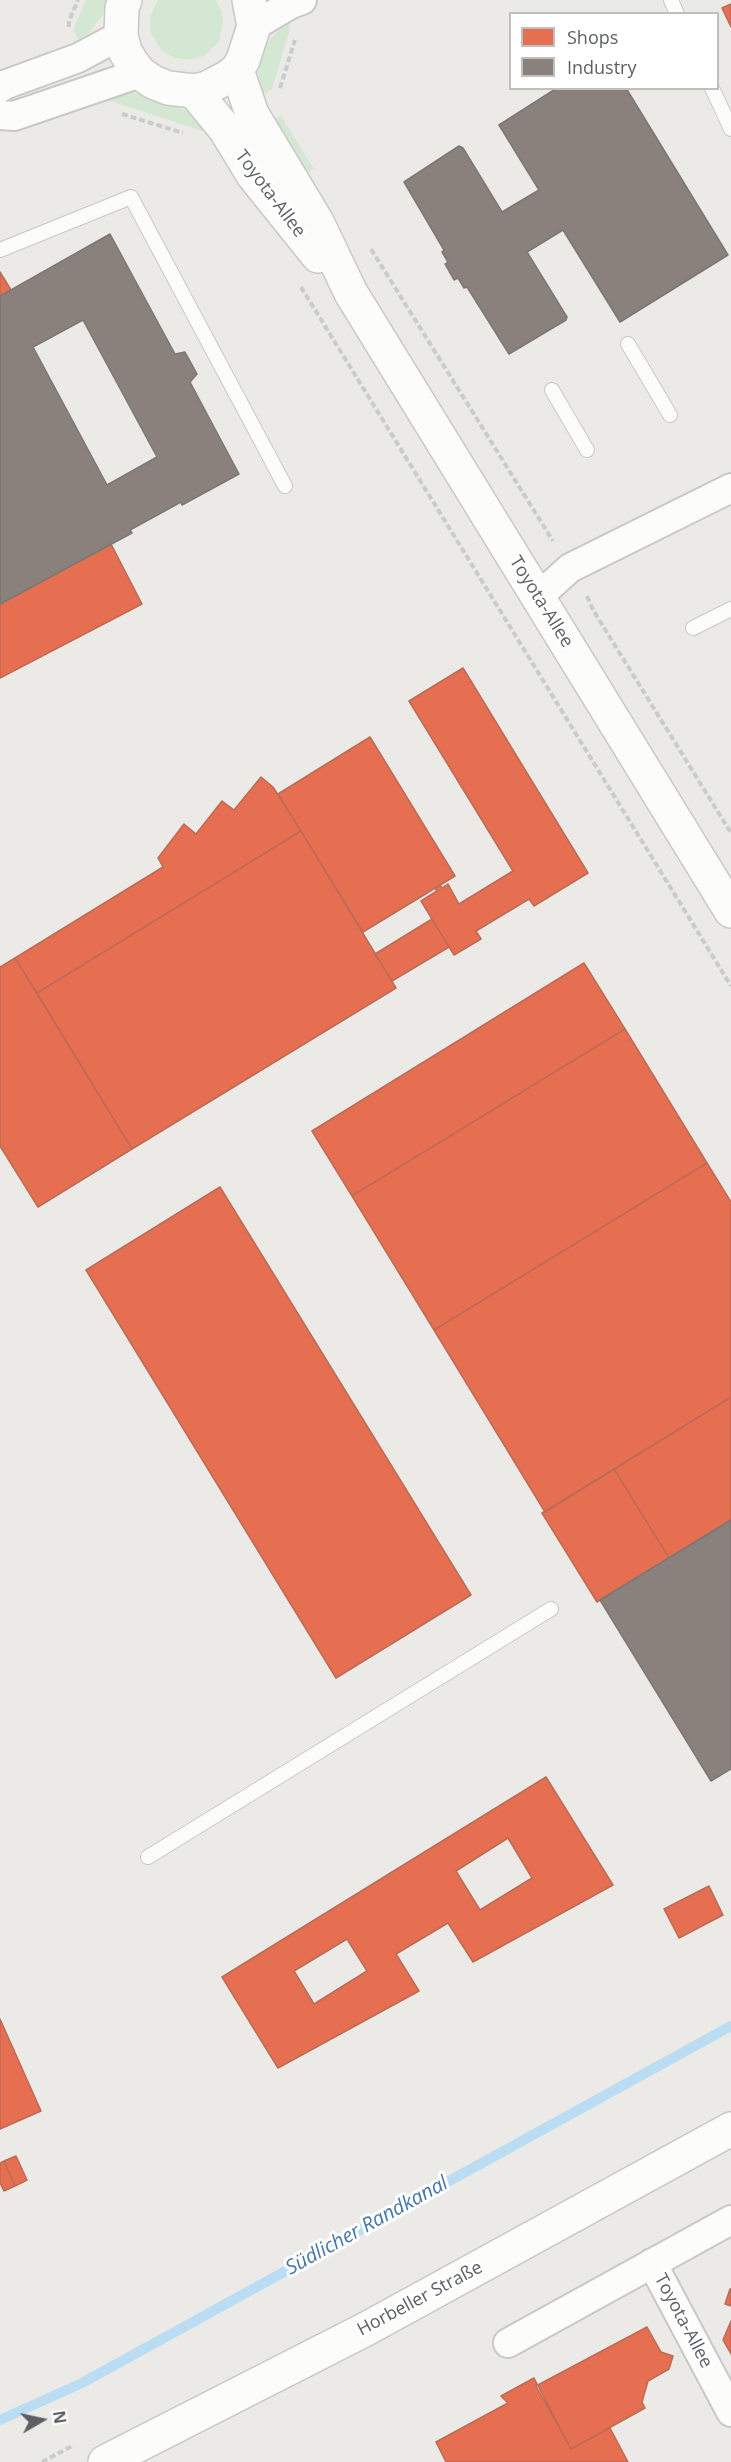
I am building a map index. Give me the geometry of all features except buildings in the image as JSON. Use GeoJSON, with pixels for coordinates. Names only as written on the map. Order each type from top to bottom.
{"type":"FeatureCollection","features":[{"type":"Feature","properties":{"kind":"street"},"geometry":{"type":"LineString","coordinates":[[125,0],[122,8],[121,35],[125,51],[140,73],[168,88],[194,91],[218,83],[237,70],[246,53],[251,13],[302,0]]}},
{"type":"Feature","properties":{"kind":"street"},"geometry":{"type":"LineString","coordinates":[[0,88],[78,58],[121,35]]}},
{"type":"Feature","properties":{"kind":"street","name":"Toyota-Allee"},"geometry":{"type":"LineString","coordinates":[[237,70],[252,114],[322,232],[351,293],[731,911]]}},
{"type":"Feature","properties":{"kind":"street"},"geometry":{"type":"LineString","coordinates":[[0,115],[14,116],[140,73]]}},
{"type":"Feature","properties":{"kind":"street","name":"Toyota-Allee"},"geometry":{"type":"LineString","coordinates":[[194,91],[225,129],[253,175],[291,224],[351,293]]}},
{"type":"Feature","properties":{"kind":"street"},"geometry":{"type":"LineString","coordinates":[[538,597],[570,568],[731,488]]}},
{"type":"Feature","properties":{"kind":"street","name":"Horbeller Straße"},"geometry":{"type":"LineString","coordinates":[[105,2462],[366,2329],[731,2129]]}},
{"type":"Feature","properties":{"kind":"street","name":"Toyota-Allee"},"geometry":{"type":"LineString","coordinates":[[508,2343],[731,2220]]}},
{"type":"Feature","properties":{"kind":"street","name":"Toyota-Allee"},"geometry":{"type":"LineString","coordinates":[[652,2263],[731,2412]]}},
{"type":"Feature","properties":{"kind":"lane"},"geometry":{"type":"LineString","coordinates":[[713,90],[731,129]]}},
{"type":"Feature","properties":{"kind":"lane"},"geometry":{"type":"LineString","coordinates":[[0,250],[131,197],[285,486]]}},
{"type":"Feature","properties":{"kind":"lane"},"geometry":{"type":"LineString","coordinates":[[628,344],[670,415]]}},
{"type":"Feature","properties":{"kind":"lane"},"geometry":{"type":"LineString","coordinates":[[552,390],[587,450]]}},
{"type":"Feature","properties":{"kind":"lane"},"geometry":{"type":"LineString","coordinates":[[693,628],[731,609]]}},
{"type":"Feature","properties":{"kind":"lane"},"geometry":{"type":"LineString","coordinates":[[148,1857],[551,1609]]}},
{"type":"Feature","properties":{"kind":"path"},"geometry":{"type":"LineString","coordinates":[[279,93],[297,34]]}},
{"type":"Feature","properties":{"kind":"path"},"geometry":{"type":"LineString","coordinates":[[116,112],[189,135]]}},
{"type":"Feature","properties":{"kind":"path"},"geometry":{"type":"LineString","coordinates":[[366,241],[482,431],[558,549]]}},
{"type":"Feature","properties":{"kind":"path"},"geometry":{"type":"LineString","coordinates":[[296,280],[731,986]]}},
{"type":"Feature","properties":{"kind":"path"},"geometry":{"type":"LineString","coordinates":[[586,592],[593,610],[731,834]]}},
{"type":"Feature","properties":{"kind":"green space"},"geometry":{"type":"Polygon","coordinates":[[[86,0],[109,0],[102,16],[89,33],[78,40],[73,29],[86,0]]]}},
{"type":"Feature","properties":{"kind":"green space"},"geometry":{"type":"Polygon","coordinates":[[[158,0],[216,0],[222,12],[223,21],[220,39],[215,46],[204,56],[189,60],[175,58],[162,51],[150,32],[150,17],[158,0]]]}},
{"type":"Feature","properties":{"kind":"green space"},"geometry":{"type":"Polygon","coordinates":[[[287,21],[290,29],[272,89],[259,97],[257,72],[261,58],[267,43],[287,21]]]}},
{"type":"Feature","properties":{"kind":"green space"},"geometry":{"type":"Polygon","coordinates":[[[122,91],[141,94],[192,113],[209,129],[202,131],[105,99],[122,91]]]}},
{"type":"Feature","properties":{"kind":"green space"},"geometry":{"type":"Polygon","coordinates":[[[281,116],[314,169],[305,174],[270,120],[281,116]]]}},
{"type":"Feature","properties":{"kind":"waterway","name":"Südlicher Randkanal"},"geometry":{"type":"LineString","coordinates":[[0,2420],[82,2383],[731,2026]]}}]}
